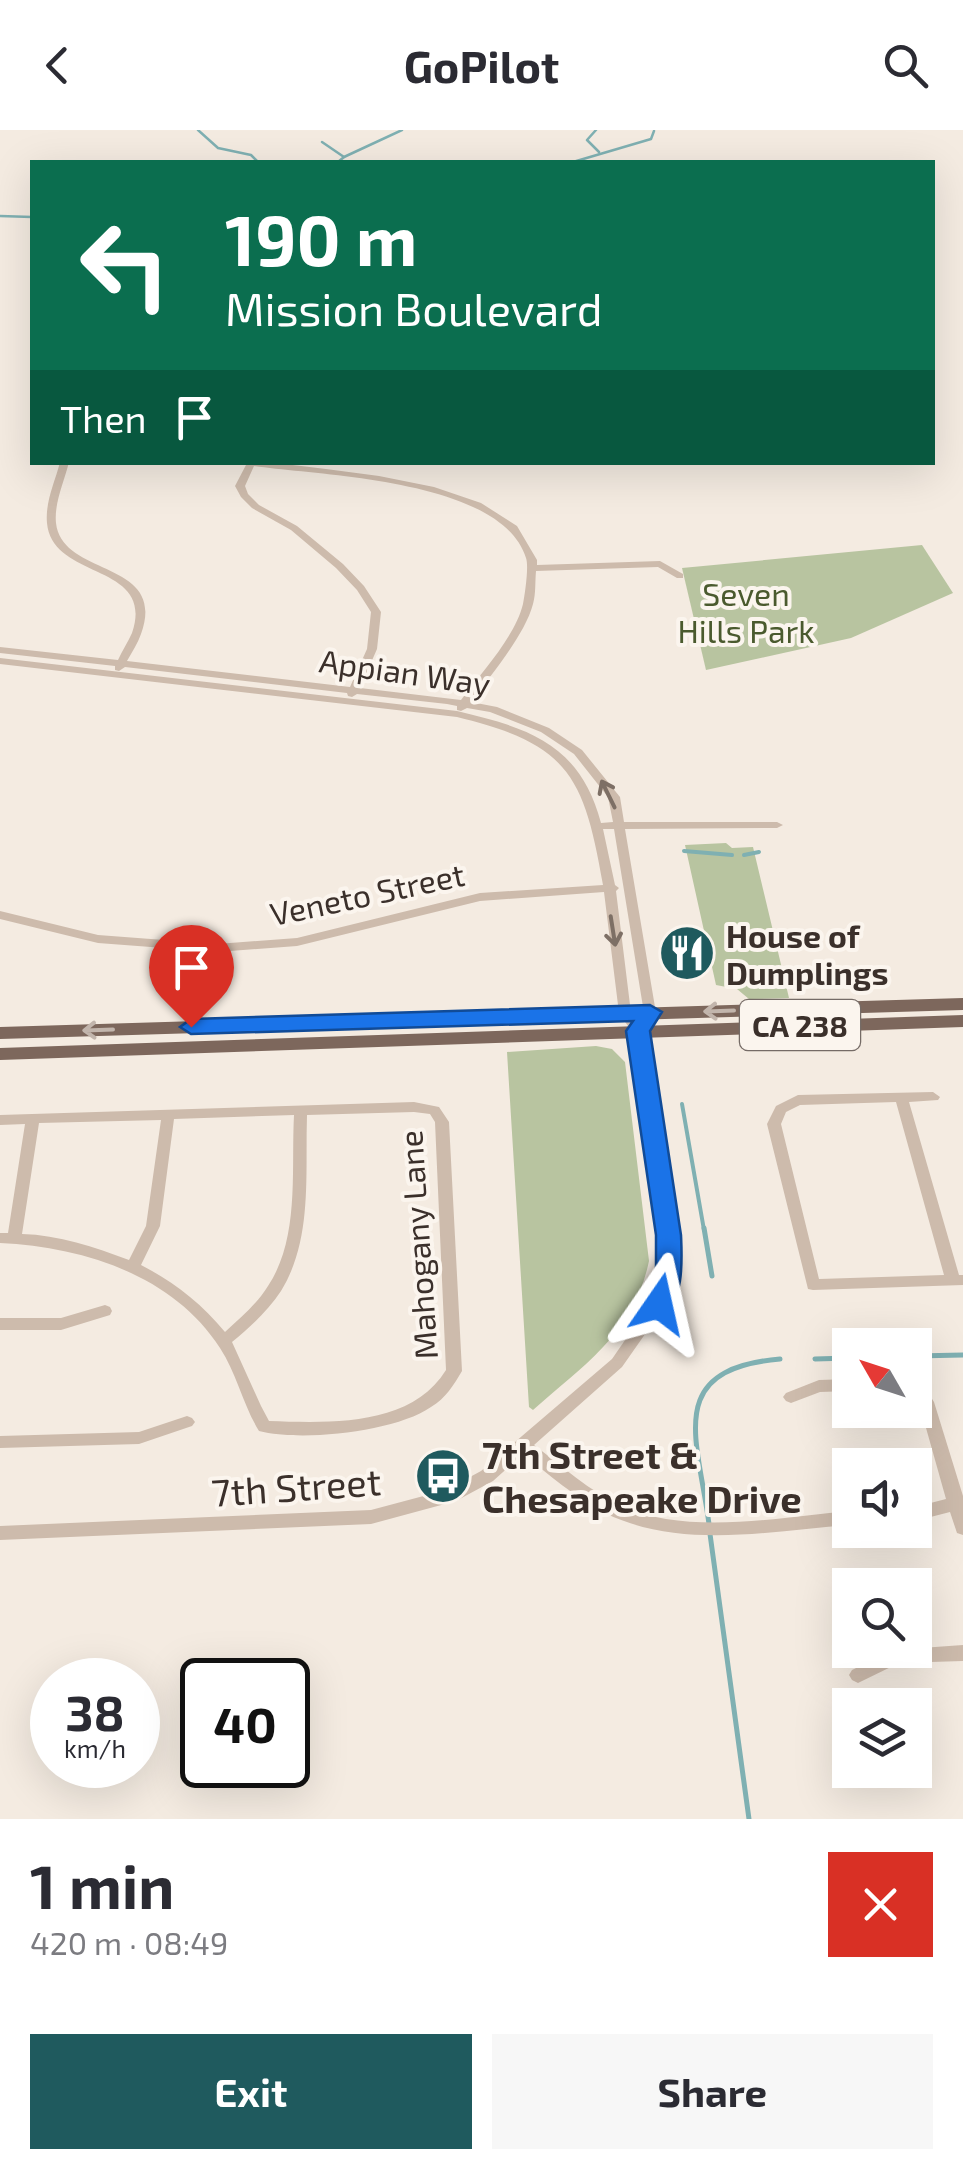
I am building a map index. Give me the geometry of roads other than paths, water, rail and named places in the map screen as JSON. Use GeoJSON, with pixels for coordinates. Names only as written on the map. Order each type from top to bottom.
{"type":"FeatureCollection","features":[{"type":"Feature","properties":{"kind":"main road","name":"CA 238"},"geometry":{"type":"LineString","coordinates":[[0,1033],[963,1004]]}},
{"type":"Feature","properties":{"kind":"main road","name":"CA 238"},"geometry":{"type":"LineString","coordinates":[[0,1054],[957,1024]]}},
{"type":"Feature","properties":{"kind":"street"},"geometry":{"type":"LineString","coordinates":[[64,465],[51,519],[54,534],[78,557],[122,578],[138,600],[138,634],[119,669]]}},
{"type":"Feature","properties":{"kind":"street"},"geometry":{"type":"LineString","coordinates":[[247,465],[240,486],[248,502],[293,527],[358,586],[376,612],[372,649],[352,695]]}},
{"type":"Feature","properties":{"kind":"street"},"geometry":{"type":"LineString","coordinates":[[261,465],[462,496],[498,515],[514,531],[532,568],[527,608],[461,708]]}},
{"type":"Feature","properties":{"kind":"street"},"geometry":{"type":"LineString","coordinates":[[532,568],[660,564],[680,576]]}},
{"type":"Feature","properties":{"kind":"street","name":"Appian Way"},"geometry":{"type":"LineString","coordinates":[[0,650],[119,669]]}},
{"type":"Feature","properties":{"kind":"street","name":"Appian Way"},"geometry":{"type":"LineString","coordinates":[[0,661],[119,669],[352,695],[522,720],[578,752],[614,797],[650,1012]]}},
{"type":"Feature","properties":{"kind":"street","name":"Appian Way"},"geometry":{"type":"LineString","coordinates":[[461,708],[512,729],[556,753],[572,768],[598,826],[625,1013]]}},
{"type":"Feature","properties":{"kind":"street"},"geometry":{"type":"LineString","coordinates":[[598,826],[777,826]]}},
{"type":"Feature","properties":{"kind":"street","name":"Veneto Street"},"geometry":{"type":"LineString","coordinates":[[0,916],[98,939],[216,948],[297,942],[466,898],[628,888]]}},
{"type":"Feature","properties":{"kind":"street"},"geometry":{"type":"LineString","coordinates":[[638,1031],[650,1012]]}},
{"type":"Feature","properties":{"kind":"street","name":"7th Street"},"geometry":{"type":"LineString","coordinates":[[0,1533],[371,1517],[450,1496],[487,1476],[524,1446],[632,1347],[659,1304],[669,1269],[668,1235],[638,1031],[625,1013]]}},
{"type":"Feature","properties":{"kind":"street"},"geometry":{"type":"LineString","coordinates":[[901,1098],[958,1280],[813,1285],[774,1124],[781,1109],[798,1100],[933,1097]]}},
{"type":"Feature","properties":{"kind":"street"},"geometry":{"type":"LineString","coordinates":[[0,1120],[301,1110],[293,1255],[262,1310],[224,1341],[183,1302],[134,1266],[60,1244],[7,1238],[33,1119]]}},
{"type":"Feature","properties":{"kind":"street","name":"Mahogany Lane"},"geometry":{"type":"LineString","coordinates":[[224,1341],[252,1409],[265,1427],[381,1420],[408,1412],[448,1387],[454,1371],[442,1122],[434,1110],[301,1110]]}},
{"type":"Feature","properties":{"kind":"street"},"geometry":{"type":"LineString","coordinates":[[134,1266],[153,1226],[168,1114]]}},
{"type":"Feature","properties":{"kind":"street"},"geometry":{"type":"LineString","coordinates":[[0,1324],[61,1324],[105,1311]]}},
{"type":"Feature","properties":{"kind":"street"},"geometry":{"type":"LineString","coordinates":[[791,1397],[819,1386],[832,1386]]}},
{"type":"Feature","properties":{"kind":"street"},"geometry":{"type":"LineString","coordinates":[[932,1420],[959,1503],[963,1528]]}},
{"type":"Feature","properties":{"kind":"street"},"geometry":{"type":"LineString","coordinates":[[0,1442],[139,1438],[187,1422]]}},
{"type":"Feature","properties":{"kind":"street"},"geometry":{"type":"LineString","coordinates":[[524,1446],[625,1514],[693,1527],[832,1519]]}},
{"type":"Feature","properties":{"kind":"street"},"geometry":{"type":"LineString","coordinates":[[932,1510],[959,1503]]}},
{"type":"Feature","properties":{"kind":"street"},"geometry":{"type":"LineString","coordinates":[[858,1675],[897,1656],[963,1653]]}},
{"type":"Feature","properties":{"kind":"waterway"},"geometry":{"type":"LineString","coordinates":[[198,130],[218,148],[251,155],[256,160]]}},
{"type":"Feature","properties":{"kind":"waterway"},"geometry":{"type":"LineString","coordinates":[[344,157],[402,130]]}},
{"type":"Feature","properties":{"kind":"waterway"},"geometry":{"type":"LineString","coordinates":[[596,130],[587,140],[599,152]]}},
{"type":"Feature","properties":{"kind":"waterway"},"geometry":{"type":"LineString","coordinates":[[580,160],[651,139],[654,131]]}},
{"type":"Feature","properties":{"kind":"waterway"},"geometry":{"type":"LineString","coordinates":[[322,142],[344,157]]}},
{"type":"Feature","properties":{"kind":"waterway"},"geometry":{"type":"LineString","coordinates":[[340,160],[344,157]]}},
{"type":"Feature","properties":{"kind":"waterway"},"geometry":{"type":"LineString","coordinates":[[0,216],[30,217]]}},
{"type":"Feature","properties":{"kind":"waterway"},"geometry":{"type":"LineString","coordinates":[[684,851],[732,855]]}},
{"type":"Feature","properties":{"kind":"waterway"},"geometry":{"type":"LineString","coordinates":[[744,855],[759,852]]}},
{"type":"Feature","properties":{"kind":"waterway"},"geometry":{"type":"LineString","coordinates":[[682,1104],[704,1230]]}},
{"type":"Feature","properties":{"kind":"waterway"},"geometry":{"type":"LineString","coordinates":[[704,1228],[712,1276]]}},
{"type":"Feature","properties":{"kind":"waterway"},"geometry":{"type":"LineString","coordinates":[[932,1356],[963,1355]]}},
{"type":"Feature","properties":{"kind":"waterway"},"geometry":{"type":"LineString","coordinates":[[709,1524],[696,1437],[696,1413],[703,1393],[718,1377],[743,1365],[780,1359]]}},
{"type":"Feature","properties":{"kind":"waterway"},"geometry":{"type":"LineString","coordinates":[[815,1359],[832,1359]]}},
{"type":"Feature","properties":{"kind":"waterway"},"geometry":{"type":"LineString","coordinates":[[710,1534],[749,1819]]}},
{"type":"Feature","properties":{"kind":"place","name":"House of Dumplings"},"geometry":{"type":"Point","coordinates":[687,953]}},
{"type":"Feature","properties":{"kind":"place","name":"7th Street & Chesapeake Drive"},"geometry":{"type":"Point","coordinates":[443,1476]}},
{"type":"Feature","properties":{"kind":"park label","name":"Seven Hills Park"},"geometry":{"type":"Point","coordinates":[746,612]}}]}
